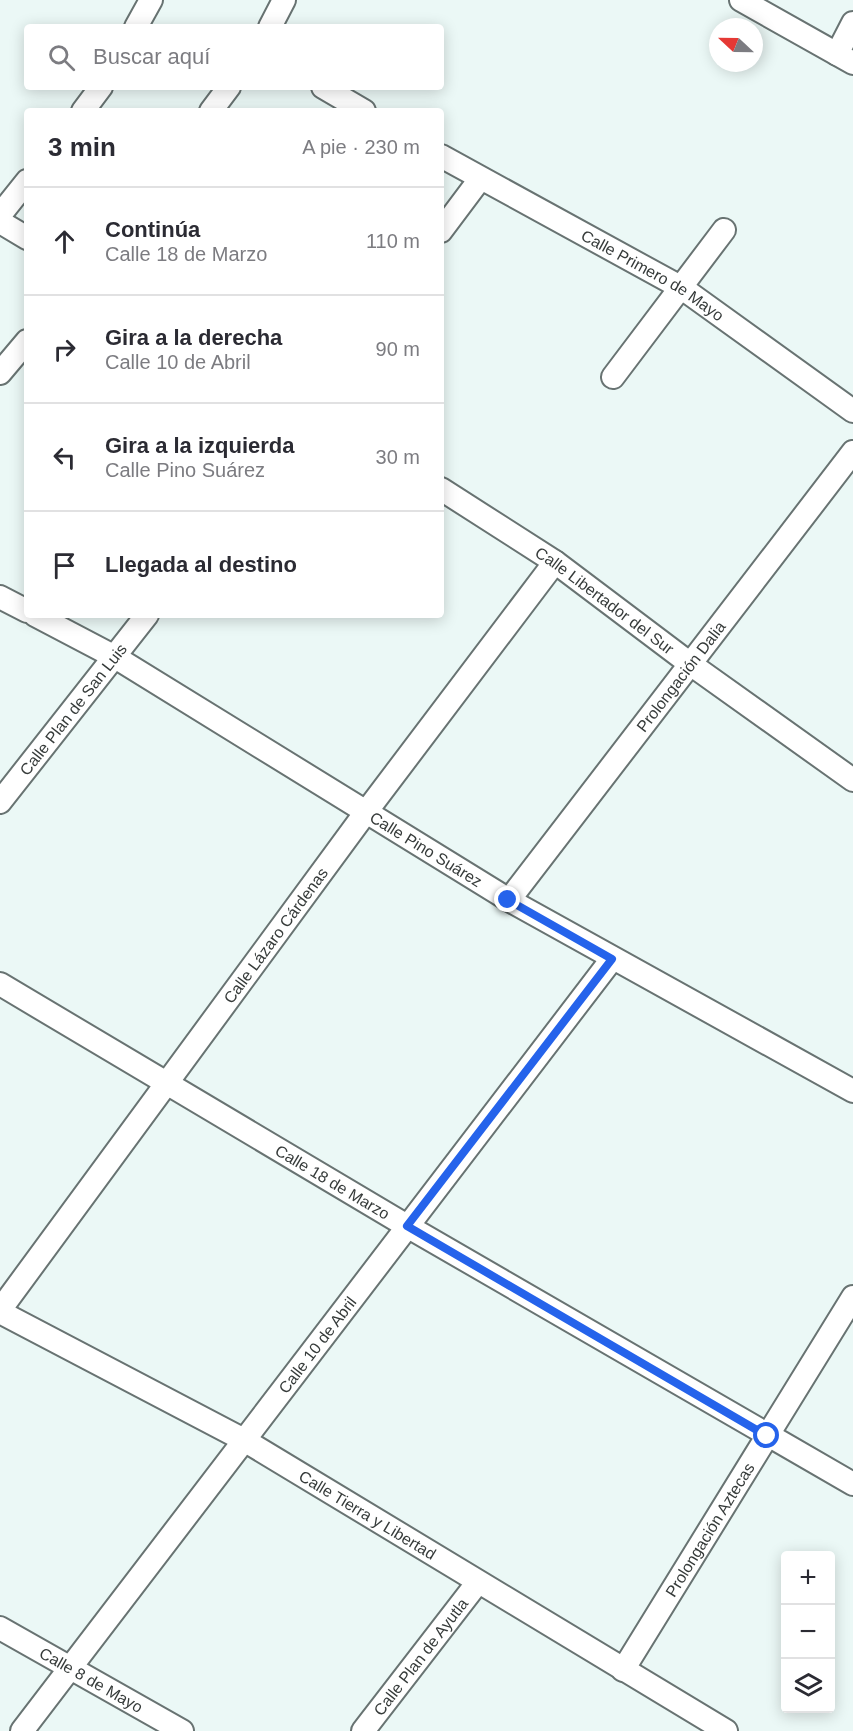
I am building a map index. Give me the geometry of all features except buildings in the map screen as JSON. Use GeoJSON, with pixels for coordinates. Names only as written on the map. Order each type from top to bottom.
{"type":"FeatureCollection","features":[{"type":"Feature","properties":{"kind":"street"},"geometry":{"type":"LineString","coordinates":[[138,24],[151,0]]}},
{"type":"Feature","properties":{"kind":"street"},"geometry":{"type":"LineString","coordinates":[[272,24],[284,0]]}},
{"type":"Feature","properties":{"kind":"street"},"geometry":{"type":"LineString","coordinates":[[741,0],[845,59],[853,23]]}},
{"type":"Feature","properties":{"kind":"street"},"geometry":{"type":"LineString","coordinates":[[85,108],[99,90]]}},
{"type":"Feature","properties":{"kind":"street"},"geometry":{"type":"LineString","coordinates":[[213,108],[228,90]]}},
{"type":"Feature","properties":{"kind":"street"},"geometry":{"type":"LineString","coordinates":[[327,90],[359,108]]}},
{"type":"Feature","properties":{"kind":"street","name":"Calle Primero de Mayo"},"geometry":{"type":"LineString","coordinates":[[444,158],[682,288],[853,411]]}},
{"type":"Feature","properties":{"kind":"street"},"geometry":{"type":"LineString","coordinates":[[444,227],[480,179]]}},
{"type":"Feature","properties":{"kind":"street"},"geometry":{"type":"LineString","coordinates":[[0,215],[24,185]]}},
{"type":"Feature","properties":{"kind":"street"},"geometry":{"type":"LineString","coordinates":[[0,222],[24,236]]}},
{"type":"Feature","properties":{"kind":"street"},"geometry":{"type":"LineString","coordinates":[[613,377],[724,230]]}},
{"type":"Feature","properties":{"kind":"street"},"geometry":{"type":"LineString","coordinates":[[0,374],[24,345]]}},
{"type":"Feature","properties":{"kind":"street","name":"Prolongación Dalia"},"geometry":{"type":"LineString","coordinates":[[508,900],[688,663],[853,452]]}},
{"type":"Feature","properties":{"kind":"street","name":"Calle Libertador del Sur"},"geometry":{"type":"LineString","coordinates":[[444,491],[555,562],[688,663],[853,780]]}},
{"type":"Feature","properties":{"kind":"street","name":"Calle Lázaro Cárdenas"},"geometry":{"type":"LineString","coordinates":[[0,1311],[366,812],[555,562]]}},
{"type":"Feature","properties":{"kind":"street"},"geometry":{"type":"LineString","coordinates":[[0,597],[24,609]]}},
{"type":"Feature","properties":{"kind":"street","name":"Calle Pino Suárez"},"geometry":{"type":"LineString","coordinates":[[41,618],[115,657],[508,900],[853,1091]]}},
{"type":"Feature","properties":{"kind":"street","name":"Calle Plan de San Luis"},"geometry":{"type":"LineString","coordinates":[[0,802],[145,618]]}},
{"type":"Feature","properties":{"kind":"street","name":"Calle 10 de Abril"},"geometry":{"type":"LineString","coordinates":[[22,1731],[612,959]]}},
{"type":"Feature","properties":{"kind":"street","name":"Calle 18 de Marzo"},"geometry":{"type":"LineString","coordinates":[[0,984],[407,1226],[853,1484]]}},
{"type":"Feature","properties":{"kind":"street","name":"Prolongación Aztecas"},"geometry":{"type":"LineString","coordinates":[[623,1670],[853,1297]]}},
{"type":"Feature","properties":{"kind":"street","name":"Calle Tierra y Libertad"},"geometry":{"type":"LineString","coordinates":[[0,1311],[244,1440],[726,1731]]}},
{"type":"Feature","properties":{"kind":"street","name":"Calle Plan de Ayutla"},"geometry":{"type":"LineString","coordinates":[[363,1731],[478,1582]]}},
{"type":"Feature","properties":{"kind":"street","name":"Calle 8 de Mayo"},"geometry":{"type":"LineString","coordinates":[[0,1628],[182,1731]]}},
{"type":"Feature","properties":{"kind":"route"},"geometry":{"type":"LineString","coordinates":[[508,900],[612,959],[407,1226],[767,1436]]}}]}
